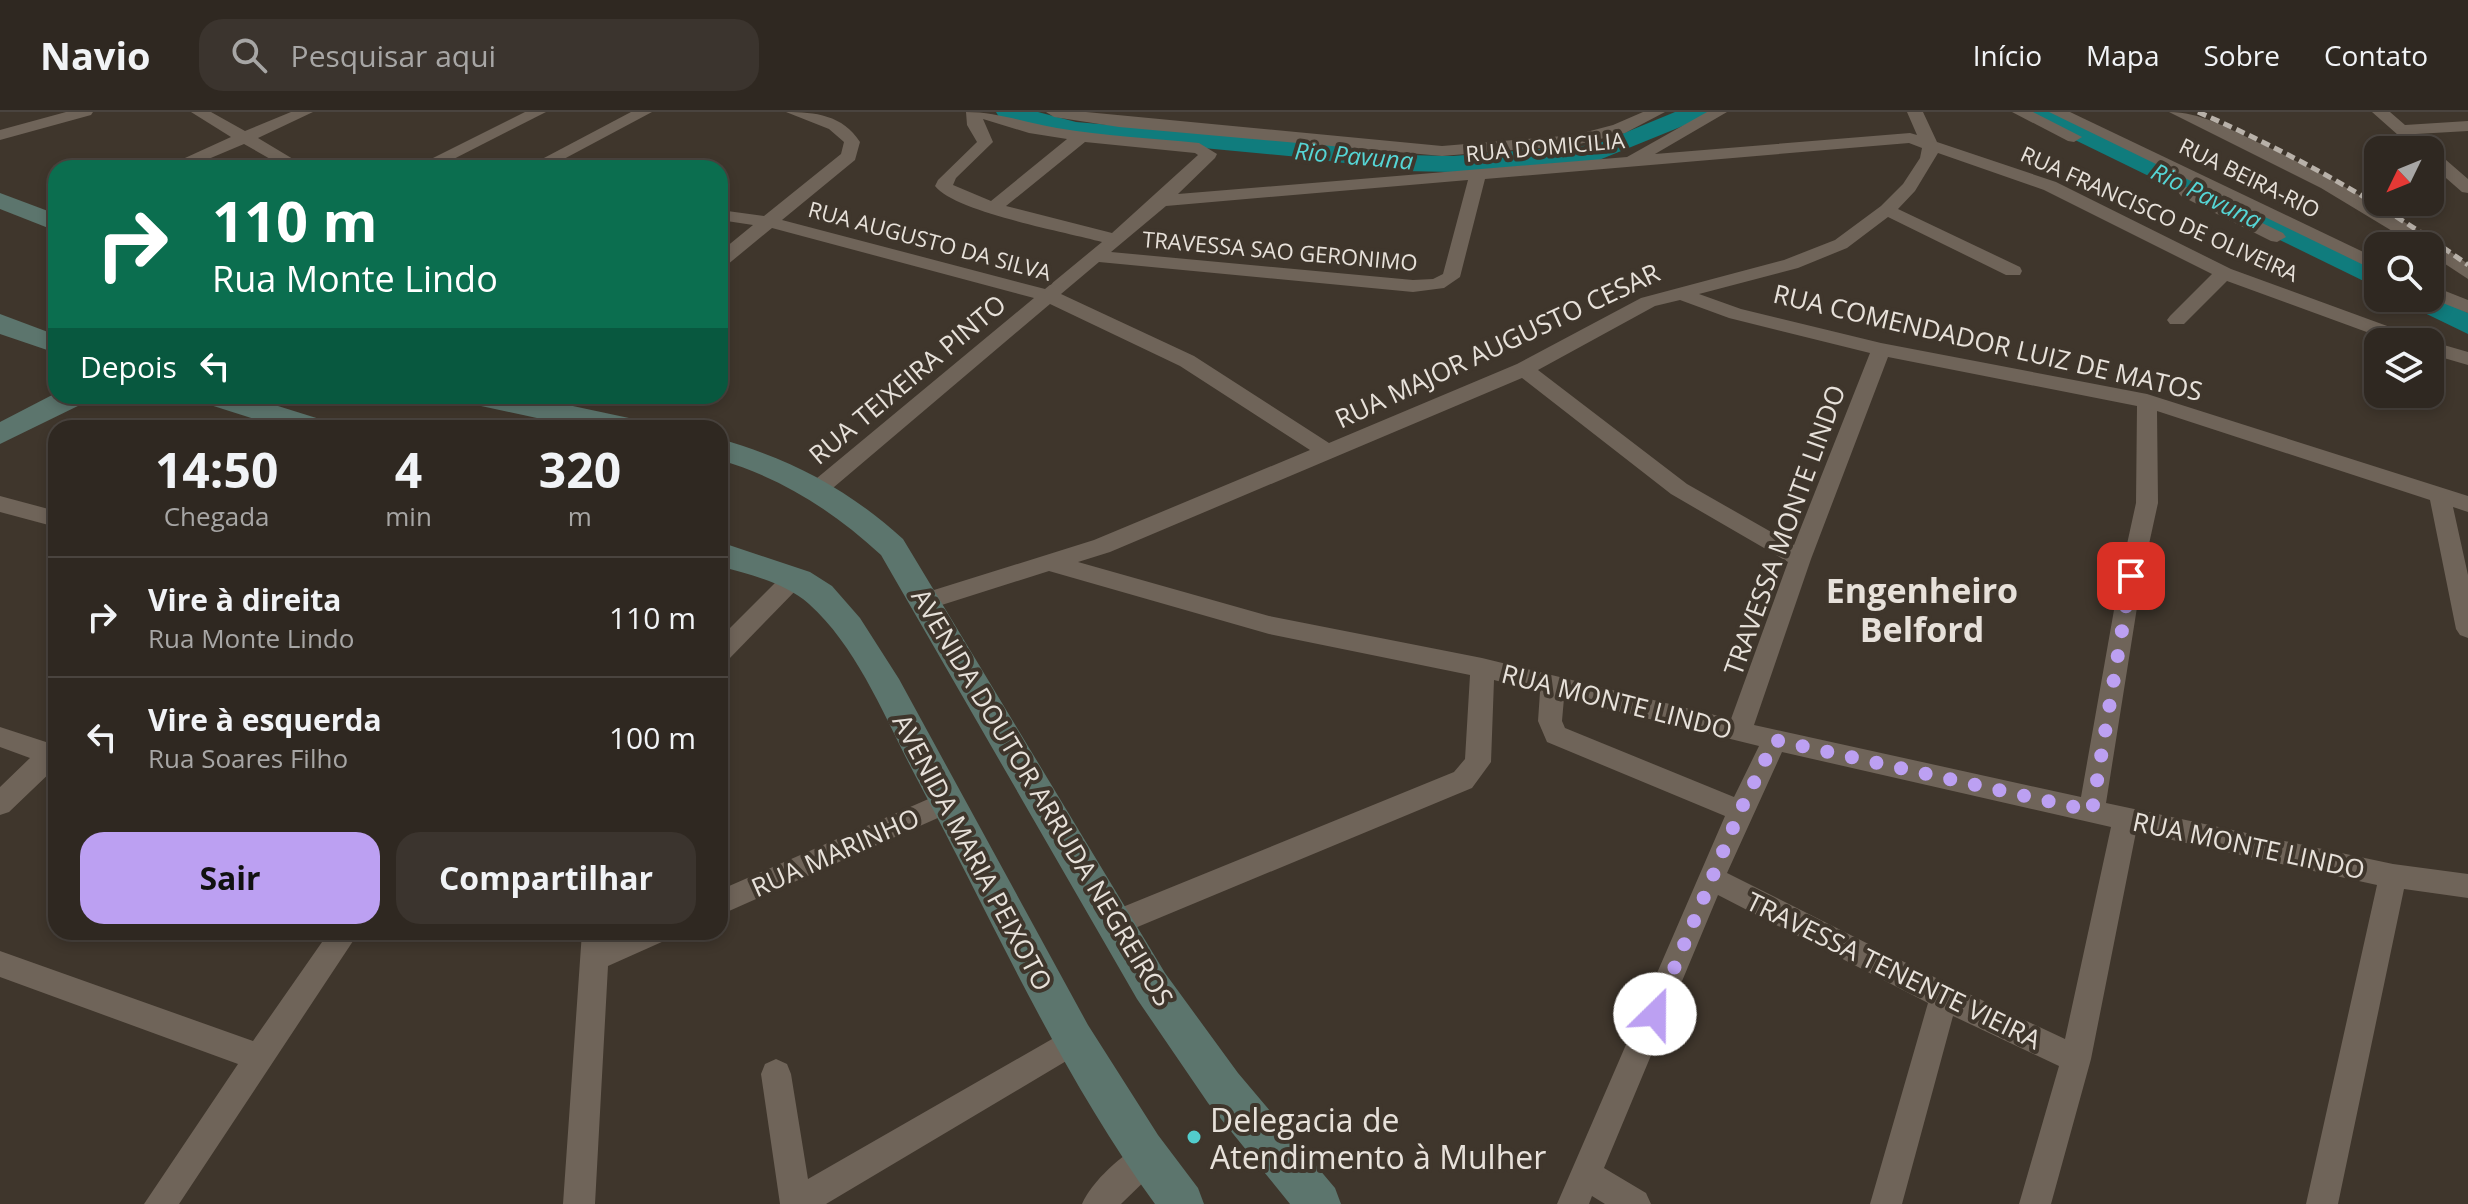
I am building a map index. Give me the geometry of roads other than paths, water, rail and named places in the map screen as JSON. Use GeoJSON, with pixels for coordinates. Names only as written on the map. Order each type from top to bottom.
{"type":"FeatureCollection","features":[{"type":"Feature","properties":{"kind":"main road"},"geometry":{"type":"LineString","coordinates":[[0,200],[48,218]]}},
{"type":"Feature","properties":{"kind":"main road"},"geometry":{"type":"LineString","coordinates":[[0,323],[48,342]]}},
{"type":"Feature","properties":{"kind":"main road"},"geometry":{"type":"LineString","coordinates":[[0,434],[58,404]]}},
{"type":"Feature","properties":{"kind":"main road"},"geometry":{"type":"LineString","coordinates":[[240,404],[290,420]]}},
{"type":"Feature","properties":{"kind":"main road"},"geometry":{"type":"LineString","coordinates":[[542,404],[600,420]]}},
{"type":"Feature","properties":{"kind":"main road","name":"AVENIDA DOUTOR ARRUDA NEGREIROS"},"geometry":{"type":"LineString","coordinates":[[728,452],[775,467],[819,488],[856,514],[892,547],[1151,986],[1223,1088],[1319,1204]]}},
{"type":"Feature","properties":{"kind":"main road","name":"AVENIDA MARIA PEIXOTO"},"geometry":{"type":"LineString","coordinates":[[728,557],[794,578],[822,596],[841,618],[877,674],[949,801],[1073,1041],[1146,1158],[1182,1204]]}},
{"type":"Feature","properties":{"kind":"street"},"geometry":{"type":"LineString","coordinates":[[0,135],[85,112]]}},
{"type":"Feature","properties":{"kind":"street"},"geometry":{"type":"LineString","coordinates":[[199,112],[285,160]]}},
{"type":"Feature","properties":{"kind":"street"},"geometry":{"type":"LineString","coordinates":[[191,160],[305,112]]}},
{"type":"Feature","properties":{"kind":"street"},"geometry":{"type":"LineString","coordinates":[[550,160],[644,112]]}},
{"type":"Feature","properties":{"kind":"street"},"geometry":{"type":"LineString","coordinates":[[728,255],[839,167],[853,149],[846,132],[794,112]]}},
{"type":"Feature","properties":{"kind":"street"},"geometry":{"type":"LineString","coordinates":[[1082,136],[976,112],[975,125],[985,142],[981,149],[947,177],[944,186],[961,197],[993,208],[1113,239]]}},
{"type":"Feature","properties":{"kind":"street"},"geometry":{"type":"LineString","coordinates":[[1054,112],[1119,122],[1442,151],[1575,140],[1619,129],[1657,112]]}},
{"type":"Feature","properties":{"kind":"street"},"geometry":{"type":"LineString","coordinates":[[1630,161],[1719,112]]}},
{"type":"Feature","properties":{"kind":"street"},"geometry":{"type":"LineString","coordinates":[[1915,112],[1931,147]]}},
{"type":"Feature","properties":{"kind":"street"},"geometry":{"type":"LineString","coordinates":[[2020,112],[2277,237]]}},
{"type":"Feature","properties":{"kind":"street","name":"RUA BEIRA-RIO"},"geometry":{"type":"LineString","coordinates":[[2057,112],[2364,259]]}},
{"type":"Feature","properties":{"kind":"street"},"geometry":{"type":"LineString","coordinates":[[2177,112],[2341,189],[2423,240],[2468,273]]}},
{"type":"Feature","properties":{"kind":"street"},"geometry":{"type":"LineString","coordinates":[[2380,112],[2408,136]]}},
{"type":"Feature","properties":{"kind":"street"},"geometry":{"type":"LineString","coordinates":[[438,160],[527,114]]}},
{"type":"Feature","properties":{"kind":"street"},"geometry":{"type":"LineString","coordinates":[[2401,130],[2468,126]]}},
{"type":"Feature","properties":{"kind":"street"},"geometry":{"type":"LineString","coordinates":[[1684,129],[1708,154]]}},
{"type":"Feature","properties":{"kind":"street"},"geometry":{"type":"LineString","coordinates":[[993,208],[1082,136]]}},
{"type":"Feature","properties":{"kind":"street","name":"RUA TEIXEIRA PINTO"},"geometry":{"type":"LineString","coordinates":[[819,488],[1161,201],[1209,151],[1082,136]]}},
{"type":"Feature","properties":{"kind":"street","name":"RUA DOMICILIA"},"geometry":{"type":"LineString","coordinates":[[1161,201],[1890,138],[1917,140],[1931,147]]}},
{"type":"Feature","properties":{"kind":"street","name":"RUA MAJOR AUGUSTO CESAR"},"geometry":{"type":"LineString","coordinates":[[926,601],[1102,546],[1524,369],[1632,310],[1679,292],[1818,255],[1863,230],[1887,210],[1909,187],[1928,158],[1931,147]]}},
{"type":"Feature","properties":{"kind":"street","name":"RUA FRANCISCO DE OLIVEIRA"},"geometry":{"type":"LineString","coordinates":[[1931,147],[2050,186],[2224,273],[2375,328]]}},
{"type":"Feature","properties":{"kind":"street"},"geometry":{"type":"LineString","coordinates":[[2444,167],[2468,188]]}},
{"type":"Feature","properties":{"kind":"street","name":"TRAVESSA SAO GERONIMO"},"geometry":{"type":"LineString","coordinates":[[1093,256],[1398,285],[1437,284],[1451,277],[1478,174]]}},
{"type":"Feature","properties":{"kind":"street"},"geometry":{"type":"LineString","coordinates":[[1887,210],[2013,271]]}},
{"type":"Feature","properties":{"kind":"street","name":"RUA AUGUSTO DA SILVA"},"geometry":{"type":"LineString","coordinates":[[728,216],[770,222],[1047,295],[1187,361],[1328,452]]}},
{"type":"Feature","properties":{"kind":"street"},"geometry":{"type":"LineString","coordinates":[[2177,320],[2224,273]]}},
{"type":"Feature","properties":{"kind":"street","name":"RUA COMENDADOR LUIZ DE MATOS"},"geometry":{"type":"LineString","coordinates":[[1679,292],[1736,314],[1881,349],[2147,401],[2468,504]]}},
{"type":"Feature","properties":{"kind":"street"},"geometry":{"type":"LineString","coordinates":[[2444,297],[2468,307]]}},
{"type":"Feature","properties":{"kind":"street","name":"TRAVESSA MONTE LINDO"},"geometry":{"type":"LineString","coordinates":[[1740,730],[1800,559],[1881,349]]}},
{"type":"Feature","properties":{"kind":"street"},"geometry":{"type":"LineString","coordinates":[[2444,351],[2468,359]]}},
{"type":"Feature","properties":{"kind":"street"},"geometry":{"type":"LineString","coordinates":[[1524,369],[1655,473],[1800,559]]}},
{"type":"Feature","properties":{"kind":"street"},"geometry":{"type":"LineString","coordinates":[[2092,811],[2131,576],[2147,503],[2147,401]]}},
{"type":"Feature","properties":{"kind":"street"},"geometry":{"type":"LineString","coordinates":[[2440,496],[2468,629]]}},
{"type":"Feature","properties":{"kind":"street"},"geometry":{"type":"LineString","coordinates":[[0,504],[48,517]]}},
{"type":"Feature","properties":{"kind":"street","name":"RUA MONTE LINDO"},"geometry":{"type":"LineString","coordinates":[[1051,563],[1269,625],[1482,668],[1775,740],[2126,819],[2393,876],[2468,886]]}},
{"type":"Feature","properties":{"kind":"street"},"geometry":{"type":"LineString","coordinates":[[728,645],[794,578]]}},
{"type":"Feature","properties":{"kind":"street"},"geometry":{"type":"LineString","coordinates":[[1113,924],[1463,780],[1478,762],[1482,668]]}},
{"type":"Feature","properties":{"kind":"street"},"geometry":{"type":"LineString","coordinates":[[1553,685],[1550,721],[1556,735],[1740,811]]}},
{"type":"Feature","properties":{"kind":"street"},"geometry":{"type":"LineString","coordinates":[[0,737],[48,751]]}},
{"type":"Feature","properties":{"kind":"street"},"geometry":{"type":"LineString","coordinates":[[1573,1204],[1740,811],[1775,740]]}},
{"type":"Feature","properties":{"kind":"street"},"geometry":{"type":"LineString","coordinates":[[0,804],[48,759]]}},
{"type":"Feature","properties":{"kind":"street","name":"RUA MARINHO"},"geometry":{"type":"LineString","coordinates":[[728,899],[949,801]]}},
{"type":"Feature","properties":{"kind":"street"},"geometry":{"type":"LineString","coordinates":[[2035,1204],[2076,1059],[2126,819]]}},
{"type":"Feature","properties":{"kind":"street"},"geometry":{"type":"LineString","coordinates":[[2322,1204],[2393,876]]}},
{"type":"Feature","properties":{"kind":"street","name":"TRAVESSA TENENTE VIEIRA"},"geometry":{"type":"LineString","coordinates":[[1713,879],[1944,997],[2076,1059]]}},
{"type":"Feature","properties":{"kind":"street"},"geometry":{"type":"LineString","coordinates":[[160,1204],[340,940]]}},
{"type":"Feature","properties":{"kind":"street"},"geometry":{"type":"LineString","coordinates":[[579,1204],[595,946],[620,940]]}},
{"type":"Feature","properties":{"kind":"street"},"geometry":{"type":"LineString","coordinates":[[0,964],[260,1058]]}},
{"type":"Feature","properties":{"kind":"street"},"geometry":{"type":"LineString","coordinates":[[1886,1204],[1944,997]]}},
{"type":"Feature","properties":{"kind":"street"},"geometry":{"type":"LineString","coordinates":[[776,1074],[796,1204],[1073,1041]]}},
{"type":"Feature","properties":{"kind":"street"},"geometry":{"type":"LineString","coordinates":[[1098,1204],[1146,1158]]}},
{"type":"Feature","properties":{"kind":"street"},"geometry":{"type":"LineString","coordinates":[[1586,1175],[1635,1204]]}},
{"type":"Feature","properties":{"kind":"waterway","name":"Rio Pavuna"},"geometry":{"type":"LineString","coordinates":[[1008,112],[1076,129],[1299,149],[1404,163],[1453,164],[1599,152],[1696,112]]}},
{"type":"Feature","properties":{"kind":"waterway","name":"Rio Pavuna"},"geometry":{"type":"LineString","coordinates":[[2037,112],[2242,209],[2364,272]]}},
{"type":"Feature","properties":{"kind":"waterway","name":"Rio Pavuna"},"geometry":{"type":"LineString","coordinates":[[2443,312],[2468,325]]}},
{"type":"Feature","properties":{"kind":"railway"},"geometry":{"type":"LineString","coordinates":[[2198,112],[2337,181],[2468,265]]}},
{"type":"Feature","properties":{"kind":"place","name":"Delegacia de Atendimento à Mulher"},"geometry":{"type":"Point","coordinates":[1194,1137]}},
{"type":"Feature","properties":{"kind":"district","name":"Engenheiro Belford"},"geometry":{"type":"Point","coordinates":[1922,610]}}]}
